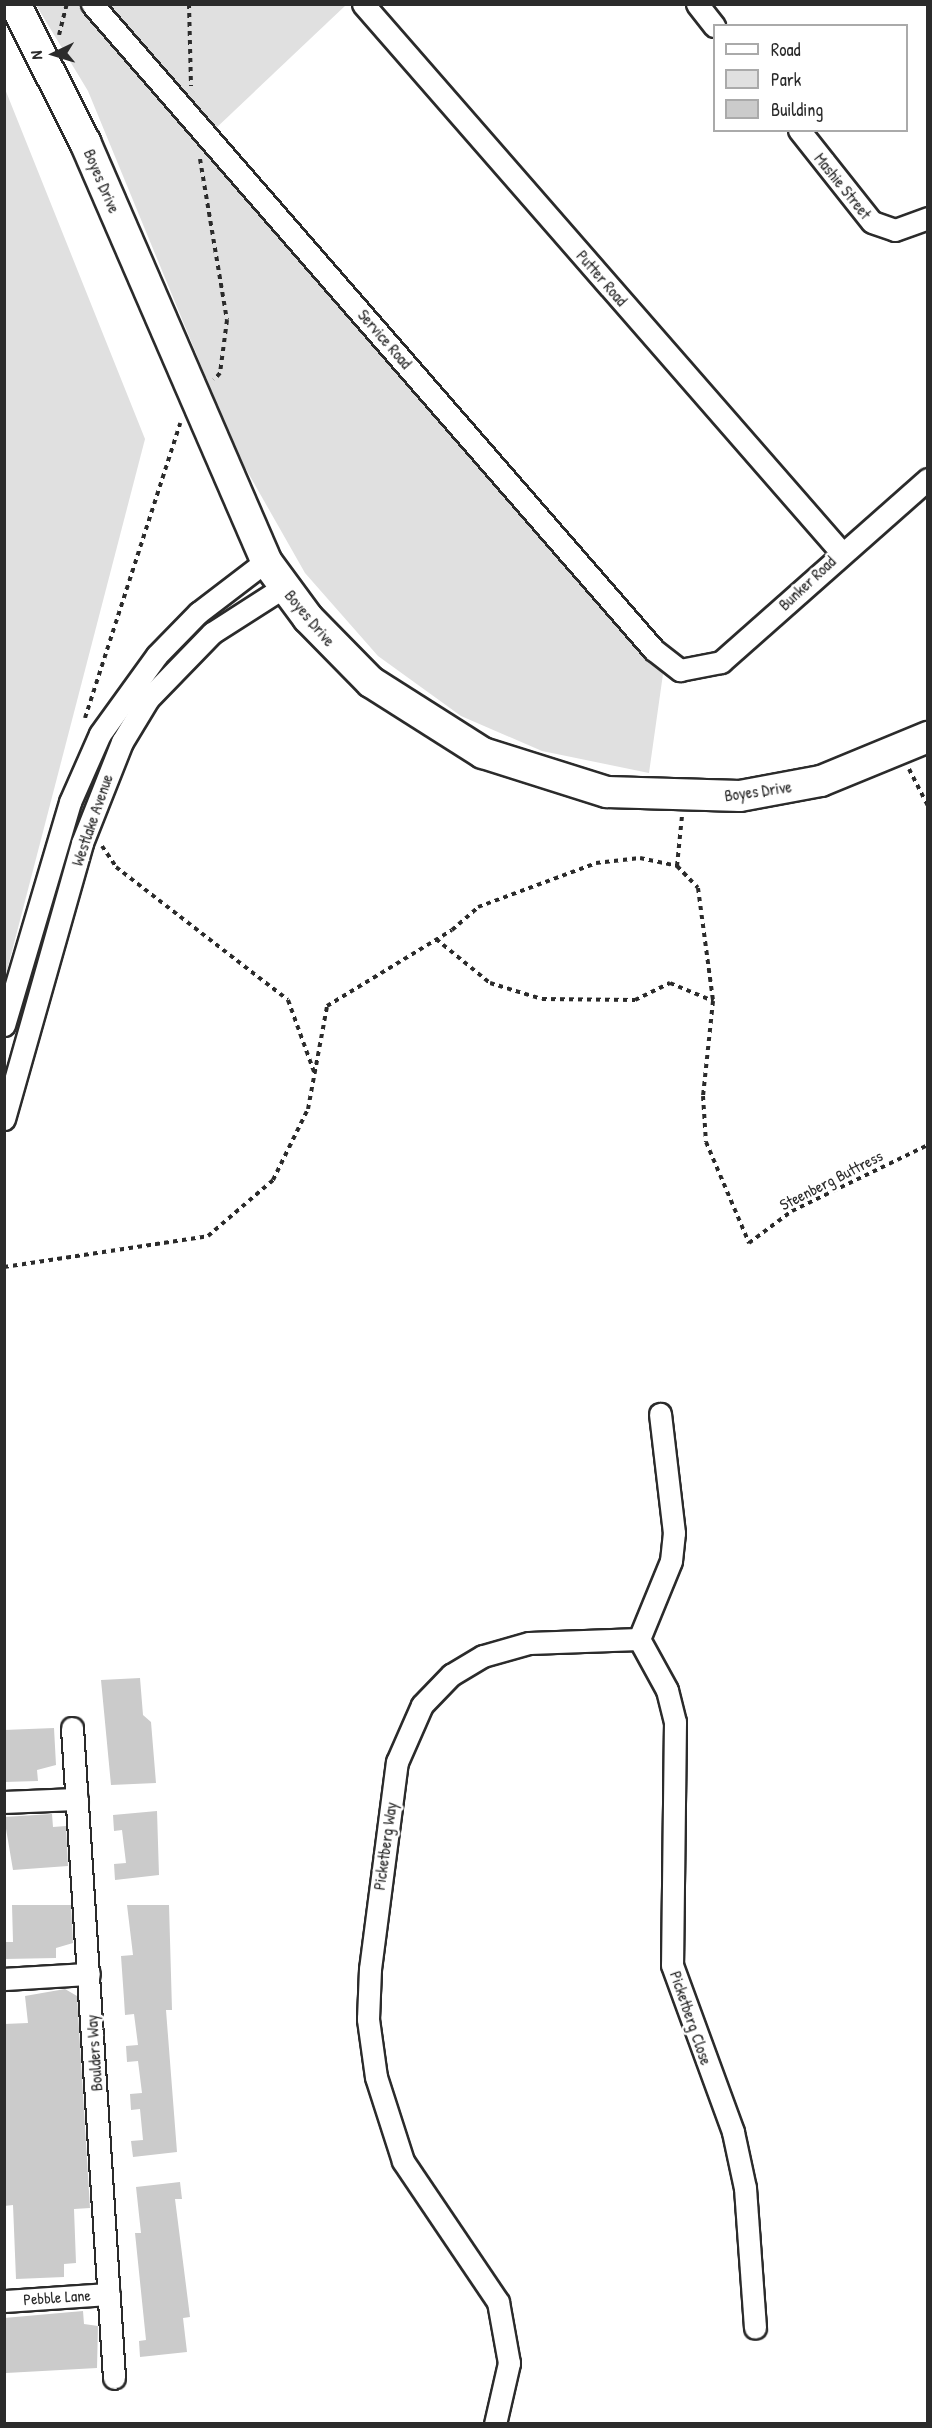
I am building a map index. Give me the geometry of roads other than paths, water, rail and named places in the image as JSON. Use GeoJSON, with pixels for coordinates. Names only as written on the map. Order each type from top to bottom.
{"type":"FeatureCollection","features":[{"type":"Feature","properties":{"kind":"main road","name":"Boyes Drive"},"geometry":{"type":"LineString","coordinates":[[15,4],[85,142],[266,561],[284,587],[340,653],[408,710],[483,753],[607,792],[685,799],[740,796],[821,781],[927,737]]}},
{"type":"Feature","properties":{"kind":"street","name":"Service Road"},"geometry":{"type":"LineString","coordinates":[[92,4],[193,117],[654,650],[680,670]]}},
{"type":"Feature","properties":{"kind":"street","name":"Putter Road"},"geometry":{"type":"LineString","coordinates":[[363,4],[841,552]]}},
{"type":"Feature","properties":{"kind":"street"},"geometry":{"type":"LineString","coordinates":[[697,4],[713,25]]}},
{"type":"Feature","properties":{"kind":"street","name":"Mashie Street"},"geometry":{"type":"LineString","coordinates":[[801,132],[872,222],[895,230],[927,218]]}},
{"type":"Feature","properties":{"kind":"street","name":"Bunker Road"},"geometry":{"type":"LineString","coordinates":[[680,670],[721,662],[841,552],[927,479]]}},
{"type":"Feature","properties":{"kind":"street","name":"Westlake Avenue"},"geometry":{"type":"LineString","coordinates":[[4,1025],[70,802],[100,734],[157,655],[198,613],[266,561]]}},
{"type":"Feature","properties":{"kind":"street","name":"Westlake Avenue"},"geometry":{"type":"LineString","coordinates":[[4,1119],[88,826],[104,780],[148,699],[212,633],[284,587]]}},
{"type":"Feature","properties":{"kind":"street"},"geometry":{"type":"LineString","coordinates":[[639,1639],[670,1561],[674,1533],[660,1414]]}},
{"type":"Feature","properties":{"kind":"street","name":"Picketberg Close"},"geometry":{"type":"LineString","coordinates":[[639,1639],[667,1690],[675,1722],[672,1965],[733,2132],[744,2188],[755,2328]]}},
{"type":"Feature","properties":{"kind":"street","name":"Picketberg Way"},"geometry":{"type":"LineString","coordinates":[[495,2424],[509,2363],[498,2302],[408,2170],[375,2077],[368,2019],[370,1969],[397,1762],[422,1705],[451,1675],[483,1656],[529,1643],[639,1639]]}},
{"type":"Feature","properties":{"kind":"street","name":"Boulders Way"},"geometry":{"type":"LineString","coordinates":[[72,1728],[114,2378]]}},
{"type":"Feature","properties":{"kind":"street"},"geometry":{"type":"LineString","coordinates":[[4,1803],[77,1799]]}},
{"type":"Feature","properties":{"kind":"street"},"geometry":{"type":"LineString","coordinates":[[4,1979],[89,1974]]}},
{"type":"Feature","properties":{"kind":"street","name":"Pebble Lane"},"geometry":{"type":"LineString","coordinates":[[4,2301],[109,2294]]}}]}
